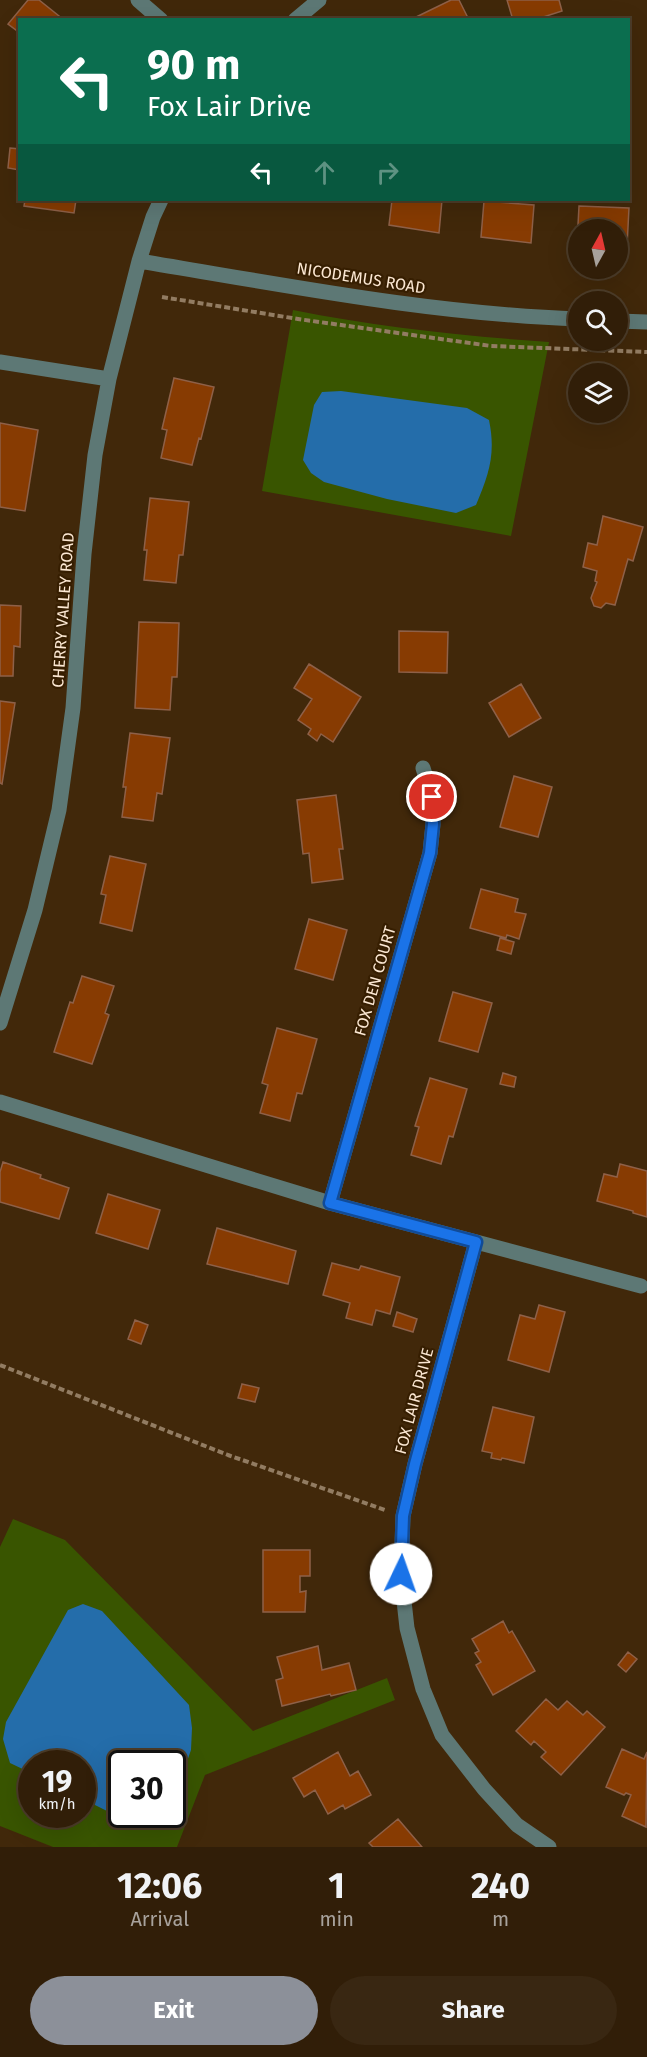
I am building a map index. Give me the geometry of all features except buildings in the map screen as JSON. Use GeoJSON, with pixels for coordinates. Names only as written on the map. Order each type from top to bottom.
{"type":"FeatureCollection","features":[{"type":"Feature","properties":{"kind":"street"},"geometry":{"type":"LineString","coordinates":[[138,0],[159,18]]}},
{"type":"Feature","properties":{"kind":"street"},"geometry":{"type":"LineString","coordinates":[[296,18],[319,0]]}},
{"type":"Feature","properties":{"kind":"street","name":"CHERRY VALLEY ROAD"},"geometry":{"type":"LineString","coordinates":[[0,1023],[35,910],[59,810],[73,708],[84,554],[95,454],[109,378],[140,261],[153,217],[161,201]]}},
{"type":"Feature","properties":{"kind":"street","name":"NICODEMUS ROAD"},"geometry":{"type":"LineString","coordinates":[[140,261],[461,311],[568,318]]}},
{"type":"Feature","properties":{"kind":"street"},"geometry":{"type":"LineString","coordinates":[[628,321],[647,322]]}},
{"type":"Feature","properties":{"kind":"street"},"geometry":{"type":"LineString","coordinates":[[0,363],[109,378]]}},
{"type":"Feature","properties":{"kind":"street","name":"FOX DEN COURT"},"geometry":{"type":"LineString","coordinates":[[330,1203],[430,853],[433,824],[432,797],[423,768]]}},
{"type":"Feature","properties":{"kind":"street"},"geometry":{"type":"LineString","coordinates":[[0,1102],[330,1203],[641,1286]]}},
{"type":"Feature","properties":{"kind":"street","name":"FOX LAIR DRIVE"},"geometry":{"type":"LineString","coordinates":[[476,1242],[403,1516],[401,1574],[407,1628],[423,1689],[442,1735],[484,1789],[517,1826],[549,1847]]}},
{"type":"Feature","properties":{"kind":"path"},"geometry":{"type":"LineString","coordinates":[[162,297],[491,346],[647,352]]}},
{"type":"Feature","properties":{"kind":"path"},"geometry":{"type":"LineString","coordinates":[[0,1365],[228,1455],[403,1516]]}},
{"type":"Feature","properties":{"kind":"green space"},"geometry":{"type":"Polygon","coordinates":[[[293,310],[421,330],[549,342],[511,536],[262,491],[293,310]]]}},
{"type":"Feature","properties":{"kind":"green space"},"geometry":{"type":"Polygon","coordinates":[[[13,1519],[65,1540],[253,1731],[387,1678],[395,1700],[205,1775],[186,1824],[186,1750],[108,1750],[108,1828],[184,1828],[177,1847],[53,1847],[0,1826],[0,1547],[13,1519]]]}},
{"type":"Feature","properties":{"kind":"water"},"geometry":{"type":"Polygon","coordinates":[[[341,391],[467,408],[489,420],[492,443],[490,464],[476,505],[456,513],[387,499],[324,482],[311,473],[303,460],[314,405],[322,392],[341,391]]]}},
{"type":"Feature","properties":{"kind":"water"},"geometry":{"type":"Polygon","coordinates":[[[83,1604],[102,1611],[189,1705],[192,1728],[191,1750],[186,1764],[186,1750],[108,1750],[108,1812],[96,1806],[96,1750],[18,1750],[18,1767],[10,1763],[3,1739],[6,1722],[68,1610],[83,1604]]]}},
{"type":"Feature","properties":{"kind":"route"},"geometry":{"type":"LineString","coordinates":[[401,1574],[403,1516],[476,1242],[330,1203],[430,853],[433,824],[432,797]]}}]}
